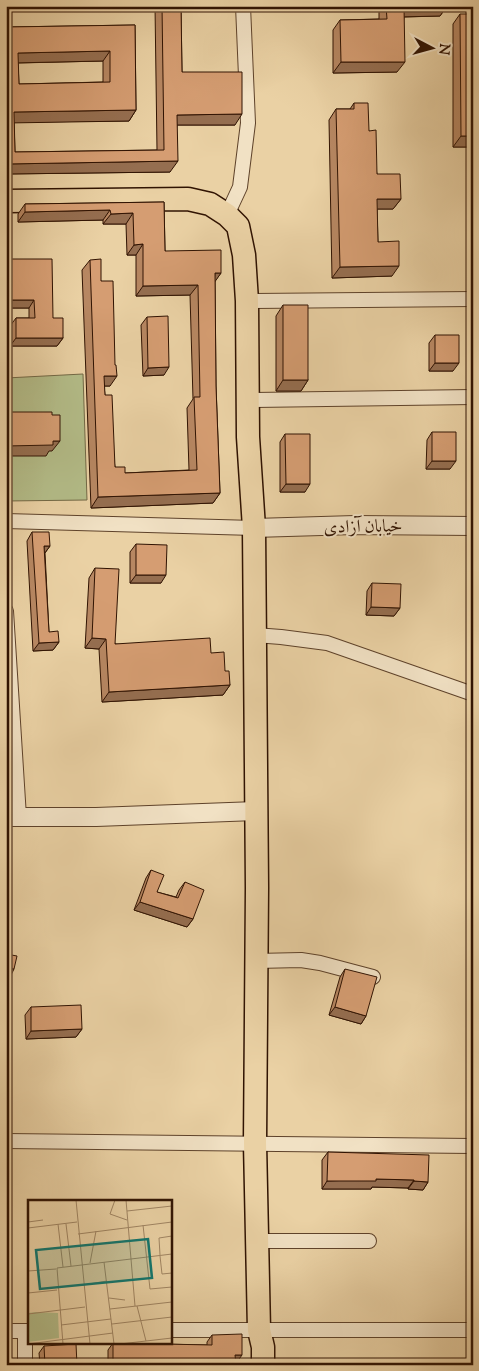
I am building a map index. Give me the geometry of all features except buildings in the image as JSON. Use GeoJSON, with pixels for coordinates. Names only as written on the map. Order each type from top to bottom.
{"type":"FeatureCollection","features":[{"type":"Feature","properties":{"kind":"highway"},"geometry":{"type":"LineString","coordinates":[[6,201],[188,199],[210,204],[227,215],[238,226],[244,255],[247,301],[248,437],[254,528],[256,811],[255,1143],[259,1330],[263,1347],[263,1365]]}},
{"type":"Feature","properties":{"kind":"highway"},"geometry":{"type":"LineString","coordinates":[[250,1365],[251,1347],[259,1330]]}},
{"type":"Feature","properties":{"kind":"street"},"geometry":{"type":"LineString","coordinates":[[227,215],[240,187],[248,123],[242,6]]}},
{"type":"Feature","properties":{"kind":"street"},"geometry":{"type":"LineString","coordinates":[[247,301],[473,299]]}},
{"type":"Feature","properties":{"kind":"street"},"geometry":{"type":"LineString","coordinates":[[248,400],[473,397]]}},
{"type":"Feature","properties":{"kind":"street"},"geometry":{"type":"LineString","coordinates":[[6,521],[254,528]]}},
{"type":"Feature","properties":{"kind":"street","name":"خیابان آزادی"},"geometry":{"type":"LineString","coordinates":[[254,528],[473,526]]}},
{"type":"Feature","properties":{"kind":"street"},"geometry":{"type":"LineString","coordinates":[[6,611],[13,817],[96,817],[256,811]]}},
{"type":"Feature","properties":{"kind":"street"},"geometry":{"type":"LineString","coordinates":[[254,635],[327,643],[473,694]]}},
{"type":"Feature","properties":{"kind":"street"},"geometry":{"type":"LineString","coordinates":[[256,961],[300,960],[320,962],[373,976]]}},
{"type":"Feature","properties":{"kind":"street"},"geometry":{"type":"LineString","coordinates":[[6,1140],[473,1146]]}},
{"type":"Feature","properties":{"kind":"street"},"geometry":{"type":"LineString","coordinates":[[257,1241],[370,1241]]}},
{"type":"Feature","properties":{"kind":"street"},"geometry":{"type":"LineString","coordinates":[[171,1330],[473,1330]]}},
{"type":"Feature","properties":{"kind":"street"},"geometry":{"type":"LineString","coordinates":[[6,1331],[27,1331],[25,1365]]}},
{"type":"Feature","properties":{"kind":"green space"},"geometry":{"type":"Polygon","coordinates":[[[83,374],[87,500],[6,501],[6,378],[83,374]]]}}]}
